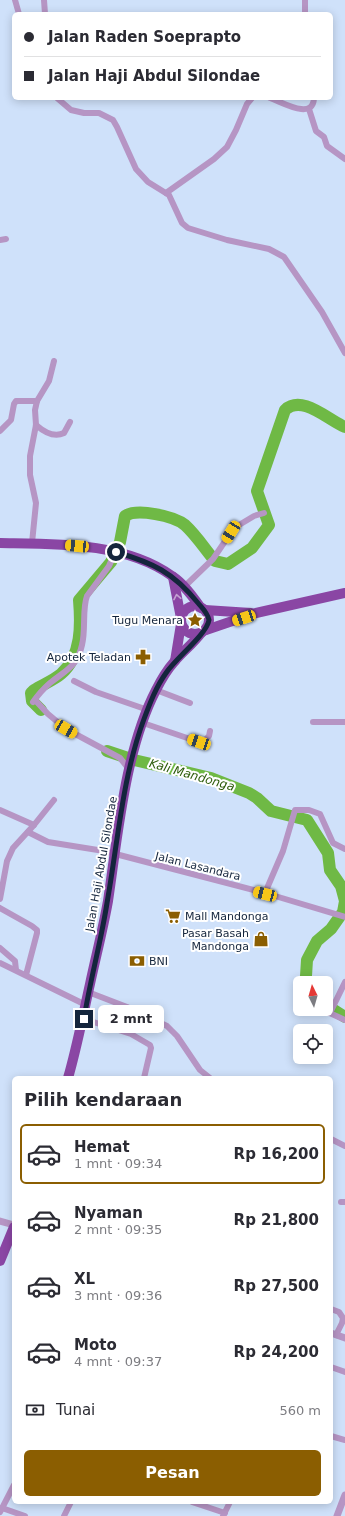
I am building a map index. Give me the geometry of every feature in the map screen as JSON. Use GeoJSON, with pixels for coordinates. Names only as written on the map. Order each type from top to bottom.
{"type":"FeatureCollection","features":[{"type":"Feature","properties":{"kind":"highway"},"geometry":{"type":"LineString","coordinates":[[0,543],[77,546],[115,552],[149,563],[173,577],[203,609],[209,620],[203,632]]}},
{"type":"Feature","properties":{"kind":"highway"},"geometry":{"type":"LineString","coordinates":[[173,577],[181,621],[186,631],[197,634],[256,613],[345,594]]}},
{"type":"Feature","properties":{"kind":"highway"},"geometry":{"type":"LineString","coordinates":[[175,661],[181,621],[187,609],[192,607],[256,613]]}},
{"type":"Feature","properties":{"kind":"highway","name":"Jalan Haji Abdul Silondae"},"geometry":{"type":"LineString","coordinates":[[69,1076],[84,1019],[88,992],[107,903],[114,854],[130,768],[143,723],[156,690],[166,673],[175,661],[203,632]]}},
{"type":"Feature","properties":{"kind":"highway"},"geometry":{"type":"LineString","coordinates":[[0,1261],[12,1231]]}},
{"type":"Feature","properties":{"kind":"street"},"geometry":{"type":"LineString","coordinates":[[15,0],[18,12]]}},
{"type":"Feature","properties":{"kind":"street"},"geometry":{"type":"LineString","coordinates":[[44,0],[45,12]]}},
{"type":"Feature","properties":{"kind":"street"},"geometry":{"type":"LineString","coordinates":[[305,12],[306,0]]}},
{"type":"Feature","properties":{"kind":"street"},"geometry":{"type":"LineString","coordinates":[[59,100],[71,110],[84,113],[100,113],[113,120],[130,157],[141,176],[171,198],[182,222],[188,228],[227,240],[264,248],[284,257],[322,312],[345,353]]}},
{"type":"Feature","properties":{"kind":"street"},"geometry":{"type":"LineString","coordinates":[[166,193],[214,159],[227,147],[247,104],[250,100]]}},
{"type":"Feature","properties":{"kind":"street"},"geometry":{"type":"LineString","coordinates":[[276,100],[298,108],[310,109]]}},
{"type":"Feature","properties":{"kind":"street"},"geometry":{"type":"LineString","coordinates":[[314,100],[313,105],[310,109],[316,131],[324,137],[327,146],[345,159]]}},
{"type":"Feature","properties":{"kind":"street"},"geometry":{"type":"LineString","coordinates":[[32,544],[36,503],[29,465],[36,425],[36,401],[49,381],[54,361]]}},
{"type":"Feature","properties":{"kind":"street"},"geometry":{"type":"LineString","coordinates":[[0,431],[10,420],[16,401],[36,401]]}},
{"type":"Feature","properties":{"kind":"street"},"geometry":{"type":"LineString","coordinates":[[36,425],[46,433],[59,435],[64,433],[70,422]]}},
{"type":"Feature","properties":{"kind":"street"},"geometry":{"type":"LineString","coordinates":[[184,587],[213,559],[231,532],[238,525],[258,514],[264,513]]}},
{"type":"Feature","properties":{"kind":"street"},"geometry":{"type":"LineString","coordinates":[[115,552],[112,562],[86,601],[85,631],[82,646],[77,659],[70,669],[48,685],[34,701],[66,729],[120,758],[130,768]]}},
{"type":"Feature","properties":{"kind":"street"},"geometry":{"type":"LineString","coordinates":[[74,681],[96,692],[148,710]]}},
{"type":"Feature","properties":{"kind":"street"},"geometry":{"type":"LineString","coordinates":[[156,690],[190,703]]}},
{"type":"Feature","properties":{"kind":"street"},"geometry":{"type":"LineString","coordinates":[[313,722],[345,722]]}},
{"type":"Feature","properties":{"kind":"street"},"geometry":{"type":"LineString","coordinates":[[143,723],[199,742],[206,740],[210,731]]}},
{"type":"Feature","properties":{"kind":"street"},"geometry":{"type":"LineString","coordinates":[[0,899],[7,861],[13,848],[54,800]]}},
{"type":"Feature","properties":{"kind":"street"},"geometry":{"type":"LineString","coordinates":[[0,810],[34,825]]}},
{"type":"Feature","properties":{"kind":"street"},"geometry":{"type":"LineString","coordinates":[[265,894],[283,851],[292,815],[295,810],[309,810],[320,814],[333,843],[345,849]]}},
{"type":"Feature","properties":{"kind":"street","name":"Jalan Lasandara"},"geometry":{"type":"LineString","coordinates":[[28,832],[48,842],[114,854],[345,917]]}},
{"type":"Feature","properties":{"kind":"street"},"geometry":{"type":"LineString","coordinates":[[0,908],[37,930],[26,975]]}},
{"type":"Feature","properties":{"kind":"street"},"geometry":{"type":"LineString","coordinates":[[0,948],[14,959],[16,962],[16,970]]}},
{"type":"Feature","properties":{"kind":"street"},"geometry":{"type":"LineString","coordinates":[[0,963],[86,1005]]}},
{"type":"Feature","properties":{"kind":"street"},"geometry":{"type":"LineString","coordinates":[[333,1007],[345,982]]}},
{"type":"Feature","properties":{"kind":"street"},"geometry":{"type":"LineString","coordinates":[[88,992],[127,1007],[167,1026],[177,1036],[200,1070],[208,1076]]}},
{"type":"Feature","properties":{"kind":"street"},"geometry":{"type":"LineString","coordinates":[[333,1014],[345,1020]]}},
{"type":"Feature","properties":{"kind":"street"},"geometry":{"type":"LineString","coordinates":[[84,1019],[130,1034],[150,1045],[151,1048],[144,1076]]}},
{"type":"Feature","properties":{"kind":"street"},"geometry":{"type":"LineString","coordinates":[[333,1140],[345,1146]]}},
{"type":"Feature","properties":{"kind":"street"},"geometry":{"type":"LineString","coordinates":[[0,1221],[12,1225]]}},
{"type":"Feature","properties":{"kind":"street"},"geometry":{"type":"LineString","coordinates":[[333,1310],[339,1312],[343,1318],[342,1323],[334,1334],[345,1338]]}},
{"type":"Feature","properties":{"kind":"street"},"geometry":{"type":"LineString","coordinates":[[333,1368],[345,1372]]}},
{"type":"Feature","properties":{"kind":"street"},"geometry":{"type":"LineString","coordinates":[[333,1437],[345,1440]]}},
{"type":"Feature","properties":{"kind":"street"},"geometry":{"type":"LineString","coordinates":[[12,1489],[1,1510],[25,1516]]}},
{"type":"Feature","properties":{"kind":"street"},"geometry":{"type":"LineString","coordinates":[[337,1516],[345,1495]]}},
{"type":"Feature","properties":{"kind":"street"},"geometry":{"type":"LineString","coordinates":[[64,1516],[70,1504]]}},
{"type":"Feature","properties":{"kind":"street"},"geometry":{"type":"LineString","coordinates":[[197,1504],[224,1514],[229,1504]]}},
{"type":"Feature","properties":{"kind":"waterway","name":"Kali Mandonga"},"geometry":{"type":"LineString","coordinates":[[41,710],[32,701],[31,693],[61,674],[68,667],[73,658],[79,639],[79,600],[111,562],[120,542],[125,516],[146,513],[164,516],[180,522],[193,533],[215,561],[228,564],[252,548],[269,525],[257,491],[285,410],[292,406],[299,405],[307,407],[345,427]]}},
{"type":"Feature","properties":{"kind":"waterway","name":"Kali Mandonga"},"geometry":{"type":"LineString","coordinates":[[107,751],[134,760],[211,778],[249,793],[271,811],[307,820],[328,853],[330,870],[341,886],[345,901],[343,912],[331,929],[317,941],[307,960],[306,976]]}},
{"type":"Feature","properties":{"kind":"waterway","name":"Kali Mandonga"},"geometry":{"type":"LineString","coordinates":[[333,1009],[345,1017]]}},
{"type":"Feature","properties":{"kind":"place","name":"Tugu Menara"},"geometry":{"type":"Point","coordinates":[195,620]}},
{"type":"Feature","properties":{"kind":"place","name":"Apotek Teladan"},"geometry":{"type":"Point","coordinates":[143,657]}},
{"type":"Feature","properties":{"kind":"place","name":"Mall Mandonga"},"geometry":{"type":"Point","coordinates":[173,916]}},
{"type":"Feature","properties":{"kind":"place","name":"Pasar Basah Mandonga"},"geometry":{"type":"Point","coordinates":[261,939]}},
{"type":"Feature","properties":{"kind":"place","name":"BNI"},"geometry":{"type":"Point","coordinates":[137,961]}},
{"type":"Feature","properties":{"kind":"route"},"geometry":{"type":"LineString","coordinates":[[84,1019],[88,992],[107,903],[129,770],[143,723],[156,690],[166,673],[201,633],[206,630],[209,620],[205,610],[173,577],[163,570],[144,561],[116,552]]}}]}
